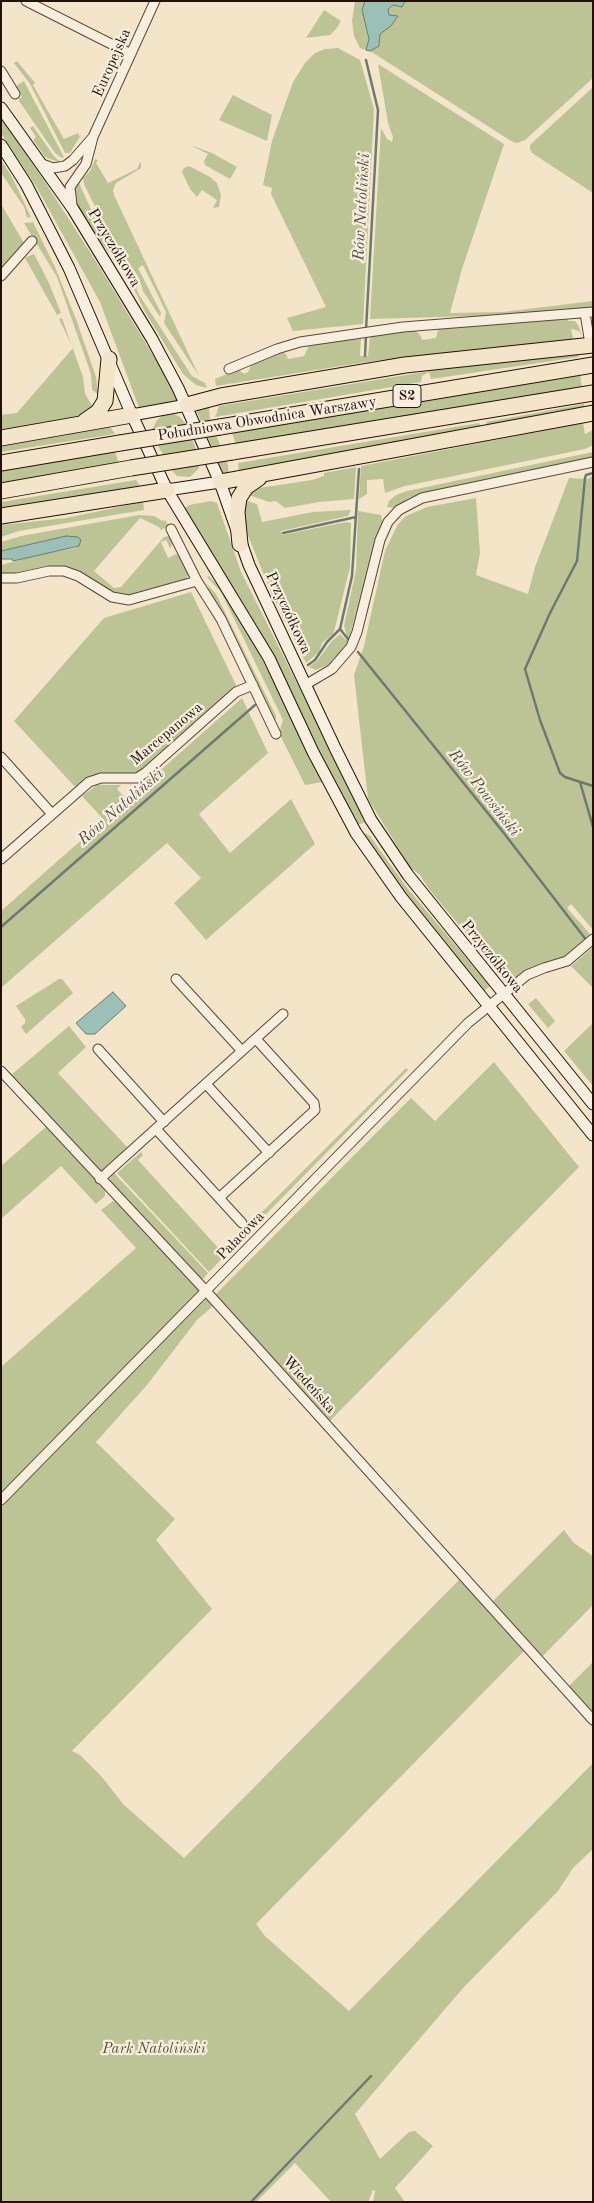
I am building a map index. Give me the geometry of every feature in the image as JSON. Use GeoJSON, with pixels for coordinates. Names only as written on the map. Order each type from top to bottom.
{"type":"FeatureCollection","features":[{"type":"Feature","properties":{"kind":"highway"},"geometry":{"type":"LineString","coordinates":[[187,405],[221,396],[405,365],[591,342]]}},
{"type":"Feature","properties":{"kind":"highway"},"geometry":{"type":"LineString","coordinates":[[83,423],[98,412],[102,406],[106,394],[109,359]]}},
{"type":"Feature","properties":{"kind":"highway","name":"Południowa Obwodnica Warszawy"},"geometry":{"type":"LineString","coordinates":[[1,463],[593,365]]}},
{"type":"Feature","properties":{"kind":"highway","name":"Południowa Obwodnica Warszawy"},"geometry":{"type":"LineString","coordinates":[[1,490],[593,393]]}},
{"type":"Feature","properties":{"kind":"highway"},"geometry":{"type":"LineString","coordinates":[[220,482],[263,476],[593,413]]}},
{"type":"Feature","properties":{"kind":"highway"},"geometry":{"type":"LineString","coordinates":[[1,438],[132,415]]}},
{"type":"Feature","properties":{"kind":"highway"},"geometry":{"type":"LineString","coordinates":[[240,544],[237,512],[239,498],[246,487],[263,476]]}},
{"type":"Feature","properties":{"kind":"highway"},"geometry":{"type":"LineString","coordinates":[[1,516],[167,490]]}},
{"type":"Feature","properties":{"kind":"main road","name":"Przyczółkowa"},"geometry":{"type":"LineString","coordinates":[[1,108],[73,209],[152,339],[187,405],[220,482],[240,544],[359,797],[382,837],[408,875],[593,1104]]}},
{"type":"Feature","properties":{"kind":"main road"},"geometry":{"type":"LineString","coordinates":[[1,146],[26,184],[55,239],[167,490],[265,651],[316,757],[356,832],[401,898],[593,1135]]}},
{"type":"Feature","properties":{"kind":"main road"},"geometry":{"type":"LineString","coordinates":[[132,415],[187,405]]}},
{"type":"Feature","properties":{"kind":"main road"},"geometry":{"type":"LineString","coordinates":[[167,490],[220,482]]}},
{"type":"Feature","properties":{"kind":"main road"},"geometry":{"type":"LineString","coordinates":[[356,832],[368,828],[382,837]]}},
{"type":"Feature","properties":{"kind":"street"},"geometry":{"type":"LineString","coordinates":[[26,1],[131,54]]}},
{"type":"Feature","properties":{"kind":"street","name":"Europejska"},"geometry":{"type":"LineString","coordinates":[[73,209],[70,187],[86,164],[93,137],[155,1]]}},
{"type":"Feature","properties":{"kind":"street"},"geometry":{"type":"LineString","coordinates":[[1,70],[15,94]]}},
{"type":"Feature","properties":{"kind":"street","name":"Europejska"},"geometry":{"type":"LineString","coordinates":[[42,164],[53,168],[65,166],[73,160],[93,137]]}},
{"type":"Feature","properties":{"kind":"street"},"geometry":{"type":"LineString","coordinates":[[1,276],[32,241]]}},
{"type":"Feature","properties":{"kind":"street"},"geometry":{"type":"LineString","coordinates":[[229,369],[277,349],[300,342],[403,327],[589,313],[591,342]]}},
{"type":"Feature","properties":{"kind":"street"},"geometry":{"type":"LineString","coordinates":[[305,685],[332,669],[351,647],[357,632],[380,540],[388,522],[399,510],[422,498],[593,462]]}},
{"type":"Feature","properties":{"kind":"street"},"geometry":{"type":"LineString","coordinates":[[171,529],[197,581],[218,615],[276,734]]}},
{"type":"Feature","properties":{"kind":"street"},"geometry":{"type":"LineString","coordinates":[[1,578],[17,578],[49,571],[64,571],[78,576],[112,597],[129,600],[197,581]]}},
{"type":"Feature","properties":{"kind":"street","name":"Marcepanowa"},"geometry":{"type":"LineString","coordinates":[[1,858],[94,779],[137,778],[236,692],[252,685]]}},
{"type":"Feature","properties":{"kind":"street"},"geometry":{"type":"LineString","coordinates":[[1,757],[52,814]]}},
{"type":"Feature","properties":{"kind":"street","name":"Pałacowa"},"geometry":{"type":"LineString","coordinates":[[1,1500],[468,1023],[535,971],[567,961],[593,939]]}},
{"type":"Feature","properties":{"kind":"street"},"geometry":{"type":"LineString","coordinates":[[176,978],[242,1051]]}},
{"type":"Feature","properties":{"kind":"street"},"geometry":{"type":"LineString","coordinates":[[100,1179],[283,1014]]}},
{"type":"Feature","properties":{"kind":"street"},"geometry":{"type":"LineString","coordinates":[[219,1198],[314,1112],[315,1108],[314,1103],[256,1039]]}},
{"type":"Feature","properties":{"kind":"street"},"geometry":{"type":"LineString","coordinates":[[98,1048],[164,1122]]}},
{"type":"Feature","properties":{"kind":"street","name":"Wiedeńska"},"geometry":{"type":"LineString","coordinates":[[1,1071],[206,1291],[593,1720]]}},
{"type":"Feature","properties":{"kind":"street"},"geometry":{"type":"LineString","coordinates":[[206,1084],[269,1153]]}},
{"type":"Feature","properties":{"kind":"street"},"geometry":{"type":"LineString","coordinates":[[156,1129],[242,1223]]}},
{"type":"Feature","properties":{"kind":"green space"},"geometry":{"type":"Polygon","coordinates":[[[355,1],[365,1],[362,10],[369,39],[366,50],[360,48],[354,36],[352,21],[355,1]]]}},
{"type":"Feature","properties":{"kind":"green space"},"geometry":{"type":"Polygon","coordinates":[[[405,1],[593,1],[593,78],[525,140],[517,143],[511,141],[370,51],[380,45],[380,34],[391,26],[398,16],[389,15],[388,9],[393,5],[402,7],[405,1]]]}},
{"type":"Feature","properties":{"kind":"green space"},"geometry":{"type":"Polygon","coordinates":[[[324,10],[341,21],[336,29],[330,35],[306,38],[324,10]]]}},
{"type":"Feature","properties":{"kind":"green space"},"geometry":{"type":"Polygon","coordinates":[[[338,48],[360,60],[374,109],[363,324],[293,331],[287,318],[326,307],[271,194],[272,188],[263,185],[272,141],[293,82],[305,63],[315,53],[325,49],[338,48]]]}},
{"type":"Feature","properties":{"kind":"green space"},"geometry":{"type":"Polygon","coordinates":[[[17,61],[35,83],[33,85],[64,139],[78,133],[79,136],[81,135],[70,153],[65,153],[30,84],[14,63],[17,61]]]}},
{"type":"Feature","properties":{"kind":"green space"},"geometry":{"type":"Polygon","coordinates":[[[378,64],[504,144],[462,269],[450,313],[503,312],[593,301],[593,307],[508,315],[370,319],[381,128],[387,139],[392,142],[393,137],[388,123],[378,64]]]}},
{"type":"Feature","properties":{"kind":"green space"},"geometry":{"type":"Polygon","coordinates":[[[24,81],[64,157],[62,158],[55,153],[19,101],[22,97],[16,86],[24,81]]]}},
{"type":"Feature","properties":{"kind":"green space"},"geometry":{"type":"Polygon","coordinates":[[[593,87],[593,193],[532,153],[530,145],[593,87]]]}},
{"type":"Feature","properties":{"kind":"green space"},"geometry":{"type":"Polygon","coordinates":[[[233,95],[272,115],[267,141],[219,120],[233,95]]]}},
{"type":"Feature","properties":{"kind":"green space"},"geometry":{"type":"Polygon","coordinates":[[[1,118],[97,263],[179,401],[139,408],[100,302],[37,188],[1,133],[1,118]]]}},
{"type":"Feature","properties":{"kind":"green space"},"geometry":{"type":"Polygon","coordinates":[[[33,126],[53,155],[61,163],[45,157],[33,140],[36,137],[30,128],[33,126]]]}},
{"type":"Feature","properties":{"kind":"green space"},"geometry":{"type":"Polygon","coordinates":[[[190,145],[212,153],[237,167],[230,179],[205,165],[204,161],[208,154],[190,145]]]}},
{"type":"Feature","properties":{"kind":"green space"},"geometry":{"type":"Polygon","coordinates":[[[95,159],[98,160],[96,163],[108,183],[137,169],[141,161],[141,168],[116,183],[113,190],[114,195],[199,376],[164,323],[166,312],[143,265],[138,268],[161,313],[160,317],[143,291],[139,278],[102,221],[84,184],[83,178],[90,171],[95,159]]]}},
{"type":"Feature","properties":{"kind":"green space"},"geometry":{"type":"Polygon","coordinates":[[[1,160],[12,177],[31,217],[27,218],[24,207],[1,173],[1,160]]]}},
{"type":"Feature","properties":{"kind":"green space"},"geometry":{"type":"Polygon","coordinates":[[[189,166],[217,183],[221,195],[219,207],[213,208],[217,200],[202,190],[197,197],[190,189],[182,172],[184,168],[189,166]]]}},
{"type":"Feature","properties":{"kind":"green space"},"geometry":{"type":"Polygon","coordinates":[[[78,181],[97,222],[119,256],[116,260],[102,244],[76,203],[74,189],[78,181]]]}},
{"type":"Feature","properties":{"kind":"green space"},"geometry":{"type":"Polygon","coordinates":[[[1,204],[24,243],[1,270],[1,204]]]}},
{"type":"Feature","properties":{"kind":"green space"},"geometry":{"type":"Polygon","coordinates":[[[33,222],[55,267],[76,319],[96,377],[98,394],[92,390],[91,374],[57,277],[24,223],[33,222]]]}},
{"type":"Feature","properties":{"kind":"green space"},"geometry":{"type":"Polygon","coordinates":[[[34,254],[49,283],[61,313],[57,315],[25,258],[34,254]]]}},
{"type":"Feature","properties":{"kind":"green space"},"geometry":{"type":"Polygon","coordinates":[[[130,281],[134,281],[138,293],[192,376],[205,383],[207,388],[196,385],[183,374],[145,312],[130,281]]]}},
{"type":"Feature","properties":{"kind":"green space"},"geometry":{"type":"Polygon","coordinates":[[[62,318],[72,345],[59,319],[62,318]]]}},
{"type":"Feature","properties":{"kind":"green space"},"geometry":{"type":"Polygon","coordinates":[[[568,318],[568,321],[575,321],[582,336],[579,331],[571,329],[573,339],[373,361],[216,386],[215,379],[238,369],[244,374],[248,372],[252,363],[281,352],[286,354],[288,359],[304,356],[309,346],[322,343],[361,337],[360,356],[368,356],[370,336],[415,330],[422,340],[436,338],[441,327],[568,318]]]}},
{"type":"Feature","properties":{"kind":"green space"},"geometry":{"type":"Polygon","coordinates":[[[73,348],[83,377],[85,394],[91,404],[94,405],[79,416],[1,429],[1,415],[17,413],[73,348]]]}},
{"type":"Feature","properties":{"kind":"green space"},"geometry":{"type":"Polygon","coordinates":[[[576,352],[579,357],[431,379],[429,372],[422,376],[421,382],[215,417],[219,406],[466,365],[576,352]]]}},
{"type":"Feature","properties":{"kind":"green space"},"geometry":{"type":"Polygon","coordinates":[[[580,374],[582,387],[236,444],[231,431],[580,374]]]}},
{"type":"Feature","properties":{"kind":"green space"},"geometry":{"type":"Polygon","coordinates":[[[584,404],[585,408],[487,427],[486,422],[584,404]]]}},
{"type":"Feature","properties":{"kind":"green space"},"geometry":{"type":"Polygon","coordinates":[[[209,407],[210,420],[228,465],[229,476],[224,476],[197,412],[197,409],[209,407]]]}},
{"type":"Feature","properties":{"kind":"green space"},"geometry":{"type":"Polygon","coordinates":[[[174,414],[180,417],[186,424],[198,454],[199,468],[190,477],[177,476],[170,468],[151,432],[157,420],[162,416],[174,414]]]}},
{"type":"Feature","properties":{"kind":"green space"},"geometry":{"type":"Polygon","coordinates":[[[479,423],[481,426],[486,427],[239,474],[238,463],[479,423]]]}},
{"type":"Feature","properties":{"kind":"green space"},"geometry":{"type":"Polygon","coordinates":[[[583,423],[585,434],[593,430],[593,445],[585,449],[405,486],[385,493],[383,479],[367,480],[367,494],[359,499],[361,466],[583,423]]]}},
{"type":"Feature","properties":{"kind":"green space"},"geometry":{"type":"Polygon","coordinates":[[[109,425],[115,434],[1,452],[1,443],[109,425]]]}},
{"type":"Feature","properties":{"kind":"green space"},"geometry":{"type":"Polygon","coordinates":[[[115,452],[119,463],[1,483],[1,471],[115,452]]]}},
{"type":"Feature","properties":{"kind":"green space"},"geometry":{"type":"Polygon","coordinates":[[[593,452],[593,458],[422,494],[409,498],[395,508],[387,507],[389,501],[396,495],[407,491],[593,452]]]}},
{"type":"Feature","properties":{"kind":"green space"},"geometry":{"type":"Polygon","coordinates":[[[356,467],[354,499],[319,502],[285,508],[276,501],[269,502],[249,495],[259,488],[312,480],[324,476],[324,473],[356,467]]]}},
{"type":"Feature","properties":{"kind":"green space"},"geometry":{"type":"Polygon","coordinates":[[[593,475],[593,930],[571,904],[567,908],[590,934],[557,963],[509,985],[428,888],[420,875],[410,867],[368,799],[354,675],[364,646],[385,551],[398,524],[406,516],[427,507],[476,498],[480,553],[476,575],[528,594],[535,567],[569,478],[588,479],[593,475]]]}},
{"type":"Feature","properties":{"kind":"green space"},"geometry":{"type":"Polygon","coordinates":[[[136,480],[140,486],[1,510],[1,502],[136,480]]]}},
{"type":"Feature","properties":{"kind":"green space"},"geometry":{"type":"Polygon","coordinates":[[[211,501],[217,503],[241,572],[367,822],[356,825],[259,629],[184,509],[189,505],[211,501]]]}},
{"type":"Feature","properties":{"kind":"green space"},"geometry":{"type":"Polygon","coordinates":[[[248,501],[257,504],[262,522],[313,512],[351,510],[348,516],[281,531],[282,535],[346,522],[351,523],[350,567],[335,628],[333,634],[322,643],[319,652],[306,663],[272,595],[247,533],[241,515],[245,503],[248,501]]]}},
{"type":"Feature","properties":{"kind":"green space"},"geometry":{"type":"Polygon","coordinates":[[[143,502],[144,510],[19,531],[1,537],[1,525],[66,518],[143,502]]]}},
{"type":"Feature","properties":{"kind":"green space"},"geometry":{"type":"Polygon","coordinates":[[[358,511],[381,515],[383,524],[378,534],[347,646],[334,662],[316,670],[309,667],[317,661],[331,642],[340,634],[346,640],[348,639],[344,626],[356,570],[358,511]]]}},
{"type":"Feature","properties":{"kind":"green space"},"geometry":{"type":"Polygon","coordinates":[[[139,515],[154,516],[163,521],[165,520],[169,526],[161,530],[159,527],[140,518],[94,571],[114,588],[121,587],[164,537],[169,536],[173,542],[170,548],[166,540],[161,542],[168,558],[176,554],[181,556],[188,571],[188,576],[184,582],[131,596],[112,592],[65,566],[46,566],[10,574],[1,573],[1,565],[42,554],[76,548],[74,536],[66,536],[1,551],[1,542],[21,536],[139,515]]]}},
{"type":"Feature","properties":{"kind":"green space"},"geometry":{"type":"Polygon","coordinates":[[[209,576],[223,591],[255,645],[323,782],[305,785],[279,733],[283,720],[221,592],[207,577],[209,576]]]}},
{"type":"Feature","properties":{"kind":"green space"},"geometry":{"type":"Polygon","coordinates":[[[206,583],[216,594],[276,716],[275,725],[206,590],[209,588],[206,583]]]}},
{"type":"Feature","properties":{"kind":"green space"},"geometry":{"type":"Polygon","coordinates":[[[191,592],[237,687],[137,774],[94,775],[76,788],[14,721],[104,618],[191,592]]]}},
{"type":"Feature","properties":{"kind":"green space"},"geometry":{"type":"Polygon","coordinates":[[[242,698],[268,753],[199,814],[230,853],[291,799],[315,844],[206,940],[174,903],[201,878],[167,843],[1,988],[1,911],[104,820],[82,796],[97,785],[121,785],[117,789],[127,800],[242,698]]]}},
{"type":"Feature","properties":{"kind":"green space"},"geometry":{"type":"Polygon","coordinates":[[[365,833],[370,836],[408,889],[490,986],[484,991],[405,895],[364,836],[365,833]]]}},
{"type":"Feature","properties":{"kind":"green space"},"geometry":{"type":"Polygon","coordinates":[[[593,947],[593,988],[571,966],[593,947]]]}},
{"type":"Feature","properties":{"kind":"green space"},"geometry":{"type":"Polygon","coordinates":[[[59,979],[62,979],[73,993],[26,1034],[21,1027],[25,1023],[25,1019],[16,1006],[59,979]]]}},
{"type":"Feature","properties":{"kind":"green space"},"geometry":{"type":"Polygon","coordinates":[[[536,998],[555,1021],[548,1028],[528,1004],[536,998]]]}},
{"type":"Feature","properties":{"kind":"green space"},"geometry":{"type":"Polygon","coordinates":[[[593,1023],[593,1086],[564,1051],[593,1023]]]}},
{"type":"Feature","properties":{"kind":"green space"},"geometry":{"type":"Polygon","coordinates":[[[69,1026],[86,1047],[58,1073],[129,1149],[103,1172],[99,1171],[11,1075],[69,1026]]]}},
{"type":"Feature","properties":{"kind":"green space"},"geometry":{"type":"Polygon","coordinates":[[[494,1062],[579,1167],[328,1423],[214,1296],[411,1098],[435,1121],[494,1062]]]}},
{"type":"Feature","properties":{"kind":"green space"},"geometry":{"type":"Polygon","coordinates":[[[406,1068],[408,1070],[209,1272],[117,1173],[141,1152],[143,1155],[138,1160],[222,1252],[406,1068]]]}},
{"type":"Feature","properties":{"kind":"green space"},"geometry":{"type":"Polygon","coordinates":[[[47,1126],[105,1190],[105,1196],[96,1204],[61,1166],[1,1219],[1,1166],[47,1126]]]}},
{"type":"Feature","properties":{"kind":"green space"},"geometry":{"type":"Polygon","coordinates":[[[114,1173],[208,1273],[201,1281],[110,1184],[110,1178],[114,1173]]]}},
{"type":"Feature","properties":{"kind":"green space"},"geometry":{"type":"Polygon","coordinates":[[[113,1201],[200,1292],[1,1494],[1,1367],[136,1248],[101,1210],[113,1201]]]}},
{"type":"Feature","properties":{"kind":"green space","name":"Park Natoliński"},"geometry":{"type":"Polygon","coordinates":[[[205,1297],[213,1306],[197,1320],[147,1385],[96,1442],[175,1519],[156,1540],[212,1609],[72,1751],[80,1755],[102,1777],[123,1804],[184,1858],[461,1578],[524,1651],[256,1924],[265,1936],[349,2011],[593,1763],[593,1849],[573,1868],[558,1891],[464,1987],[355,2114],[380,2159],[409,2132],[415,2131],[433,2146],[395,2188],[405,2202],[373,2202],[375,2191],[373,2190],[368,2202],[331,2202],[295,2163],[256,2202],[1,2202],[1,1505],[205,1297]]]}},
{"type":"Feature","properties":{"kind":"green space"},"geometry":{"type":"Polygon","coordinates":[[[564,1530],[574,1543],[593,1556],[593,1605],[542,1657],[492,1602],[564,1530]]]}},
{"type":"Feature","properties":{"kind":"green space"},"geometry":{"type":"Polygon","coordinates":[[[593,1662],[593,1712],[569,1686],[593,1662]]]}},
{"type":"Feature","properties":{"kind":"water"},"geometry":{"type":"Polygon","coordinates":[[[365,1],[405,1],[402,7],[393,5],[388,9],[389,15],[398,16],[391,26],[380,34],[379,46],[370,51],[366,50],[369,39],[362,10],[365,1]]]}},
{"type":"Feature","properties":{"kind":"water"},"geometry":{"type":"Polygon","coordinates":[[[66,536],[78,537],[81,540],[79,546],[13,561],[12,559],[1,559],[1,551],[66,536]]]}},
{"type":"Feature","properties":{"kind":"water"},"geometry":{"type":"Polygon","coordinates":[[[113,992],[126,1006],[95,1034],[86,1034],[76,1023],[113,992]]]}},
{"type":"Feature","properties":{"kind":"waterway","name":"Rów Natoliński"},"geometry":{"type":"LineString","coordinates":[[366,60],[378,110],[366,330]]}},
{"type":"Feature","properties":{"kind":"waterway","name":"Rów Natoliński"},"geometry":{"type":"LineString","coordinates":[[365,356],[366,335]]}},
{"type":"Feature","properties":{"kind":"waterway","name":"Rów Natoliński"},"geometry":{"type":"LineString","coordinates":[[308,665],[315,660],[327,642],[340,629],[352,576],[359,469]]}},
{"type":"Feature","properties":{"kind":"waterway"},"geometry":{"type":"LineString","coordinates":[[593,473],[586,475],[585,478],[577,561],[550,613],[525,669],[540,720],[560,773],[565,777],[593,786]]}},
{"type":"Feature","properties":{"kind":"waterway"},"geometry":{"type":"LineString","coordinates":[[283,533],[356,517]]}},
{"type":"Feature","properties":{"kind":"waterway"},"geometry":{"type":"LineString","coordinates":[[340,629],[348,639]]}},
{"type":"Feature","properties":{"kind":"waterway","name":"Rów Powsiński"},"geometry":{"type":"LineString","coordinates":[[358,652],[503,832],[587,941]]}},
{"type":"Feature","properties":{"kind":"waterway","name":"Rów Natoliński"},"geometry":{"type":"LineString","coordinates":[[1,927],[255,705]]}},
{"type":"Feature","properties":{"kind":"waterway"},"geometry":{"type":"LineString","coordinates":[[580,782],[593,827]]}},
{"type":"Feature","properties":{"kind":"waterway"},"geometry":{"type":"LineString","coordinates":[[251,2202],[371,2076]]}}]}
